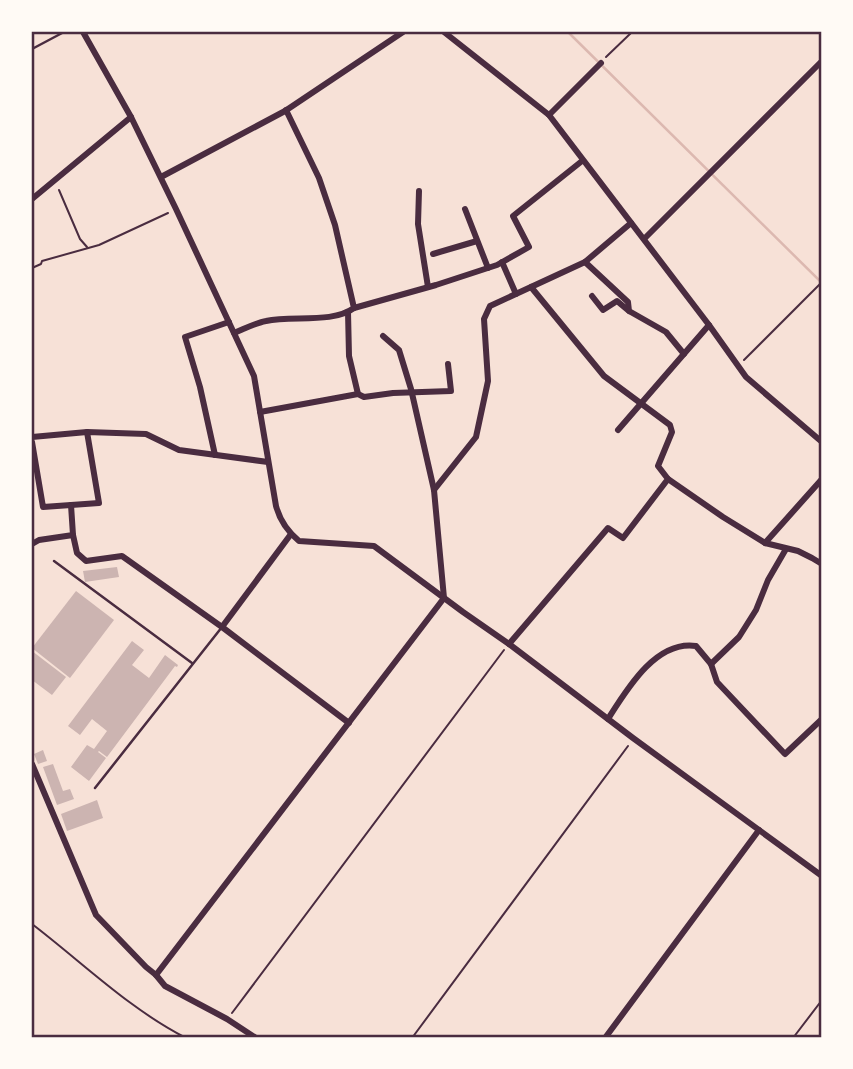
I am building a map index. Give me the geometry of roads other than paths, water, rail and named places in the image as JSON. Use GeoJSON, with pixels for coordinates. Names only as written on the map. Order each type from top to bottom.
{"type":"FeatureCollection","features":[{"type":"Feature","properties":{"kind":"street"},"geometry":{"type":"LineString","coordinates":[[95,32],[85,33],[161,177],[254,376],[279,518],[291,534],[299,541],[373,546],[821,876]]}},
{"type":"Feature","properties":{"kind":"street"},"geometry":{"type":"LineString","coordinates":[[161,177],[286,110],[403,32]]}},
{"type":"Feature","properties":{"kind":"street"},"geometry":{"type":"LineString","coordinates":[[444,32],[549,115],[746,377],[821,443]]}},
{"type":"Feature","properties":{"kind":"street"},"geometry":{"type":"LineString","coordinates":[[644,239],[821,61]]}},
{"type":"Feature","properties":{"kind":"street"},"geometry":{"type":"LineString","coordinates":[[549,115],[600,63]]}},
{"type":"Feature","properties":{"kind":"street"},"geometry":{"type":"LineString","coordinates":[[286,110],[319,178],[335,225],[351,310],[349,356],[358,394]]}},
{"type":"Feature","properties":{"kind":"street"},"geometry":{"type":"LineString","coordinates":[[32,200],[131,117]]}},
{"type":"Feature","properties":{"kind":"street"},"geometry":{"type":"LineString","coordinates":[[234,333],[265,321],[330,316],[502,262],[529,247],[513,216],[582,160]]}},
{"type":"Feature","properties":{"kind":"street"},"geometry":{"type":"LineString","coordinates":[[419,191],[418,224],[428,287]]}},
{"type":"Feature","properties":{"kind":"street"},"geometry":{"type":"LineString","coordinates":[[464,209],[488,268]]}},
{"type":"Feature","properties":{"kind":"street"},"geometry":{"type":"LineString","coordinates":[[434,490],[476,437],[488,380],[484,319],[490,306],[585,262],[631,223]]}},
{"type":"Feature","properties":{"kind":"street"},"geometry":{"type":"LineString","coordinates":[[433,254],[477,241]]}},
{"type":"Feature","properties":{"kind":"street"},"geometry":{"type":"LineString","coordinates":[[502,262],[516,294]]}},
{"type":"Feature","properties":{"kind":"street"},"geometry":{"type":"LineString","coordinates":[[585,262],[628,302],[629,311]]}},
{"type":"Feature","properties":{"kind":"street"},"geometry":{"type":"LineString","coordinates":[[531,287],[604,376],[670,425],[672,432],[657,466],[668,479],[765,543],[806,555],[821,564]]}},
{"type":"Feature","properties":{"kind":"street"},"geometry":{"type":"LineString","coordinates":[[592,296],[603,310],[617,301],[666,332],[684,354]]}},
{"type":"Feature","properties":{"kind":"street"},"geometry":{"type":"LineString","coordinates":[[215,455],[200,387],[185,337],[229,322]]}},
{"type":"Feature","properties":{"kind":"street"},"geometry":{"type":"LineString","coordinates":[[618,430],[709,326]]}},
{"type":"Feature","properties":{"kind":"street"},"geometry":{"type":"LineString","coordinates":[[156,975],[444,598],[434,490],[412,394],[400,350],[383,336]]}},
{"type":"Feature","properties":{"kind":"street"},"geometry":{"type":"LineString","coordinates":[[260,412],[358,394],[364,397],[451,391],[448,364]]}},
{"type":"Feature","properties":{"kind":"street"},"geometry":{"type":"LineString","coordinates":[[87,432],[99,503],[43,507],[32,440],[87,432],[146,434],[179,450],[268,462]]}},
{"type":"Feature","properties":{"kind":"street"},"geometry":{"type":"LineString","coordinates":[[509,644],[608,528],[623,538],[668,479]]}},
{"type":"Feature","properties":{"kind":"street"},"geometry":{"type":"LineString","coordinates":[[765,543],[821,479]]}},
{"type":"Feature","properties":{"kind":"street"},"geometry":{"type":"LineString","coordinates":[[71,505],[77,553],[86,561],[122,555],[349,723]]}},
{"type":"Feature","properties":{"kind":"street"},"geometry":{"type":"LineString","coordinates":[[222,627],[291,534]]}},
{"type":"Feature","properties":{"kind":"street"},"geometry":{"type":"LineString","coordinates":[[32,544],[39,540],[73,535]]}},
{"type":"Feature","properties":{"kind":"street"},"geometry":{"type":"LineString","coordinates":[[711,664],[739,636],[756,610],[764,588],[786,549]]}},
{"type":"Feature","properties":{"kind":"street"},"geometry":{"type":"LineString","coordinates":[[608,719],[632,681],[670,649],[686,644],[696,646],[711,664],[717,682],[785,754],[821,719]]}},
{"type":"Feature","properties":{"kind":"street"},"geometry":{"type":"LineString","coordinates":[[32,764],[96,915],[165,986],[227,1019],[256,1038]]}},
{"type":"Feature","properties":{"kind":"street"},"geometry":{"type":"LineString","coordinates":[[605,1038],[760,830]]}},
{"type":"Feature","properties":{"kind":"lane"},"geometry":{"type":"LineString","coordinates":[[32,50],[64,32]]}},
{"type":"Feature","properties":{"kind":"lane"},"geometry":{"type":"LineString","coordinates":[[54,561],[193,664]]}},
{"type":"Feature","properties":{"kind":"lane"},"geometry":{"type":"LineString","coordinates":[[95,788],[222,627]]}},
{"type":"Feature","properties":{"kind":"waterway"},"geometry":{"type":"LineString","coordinates":[[568,32],[822,283]]}}]}
